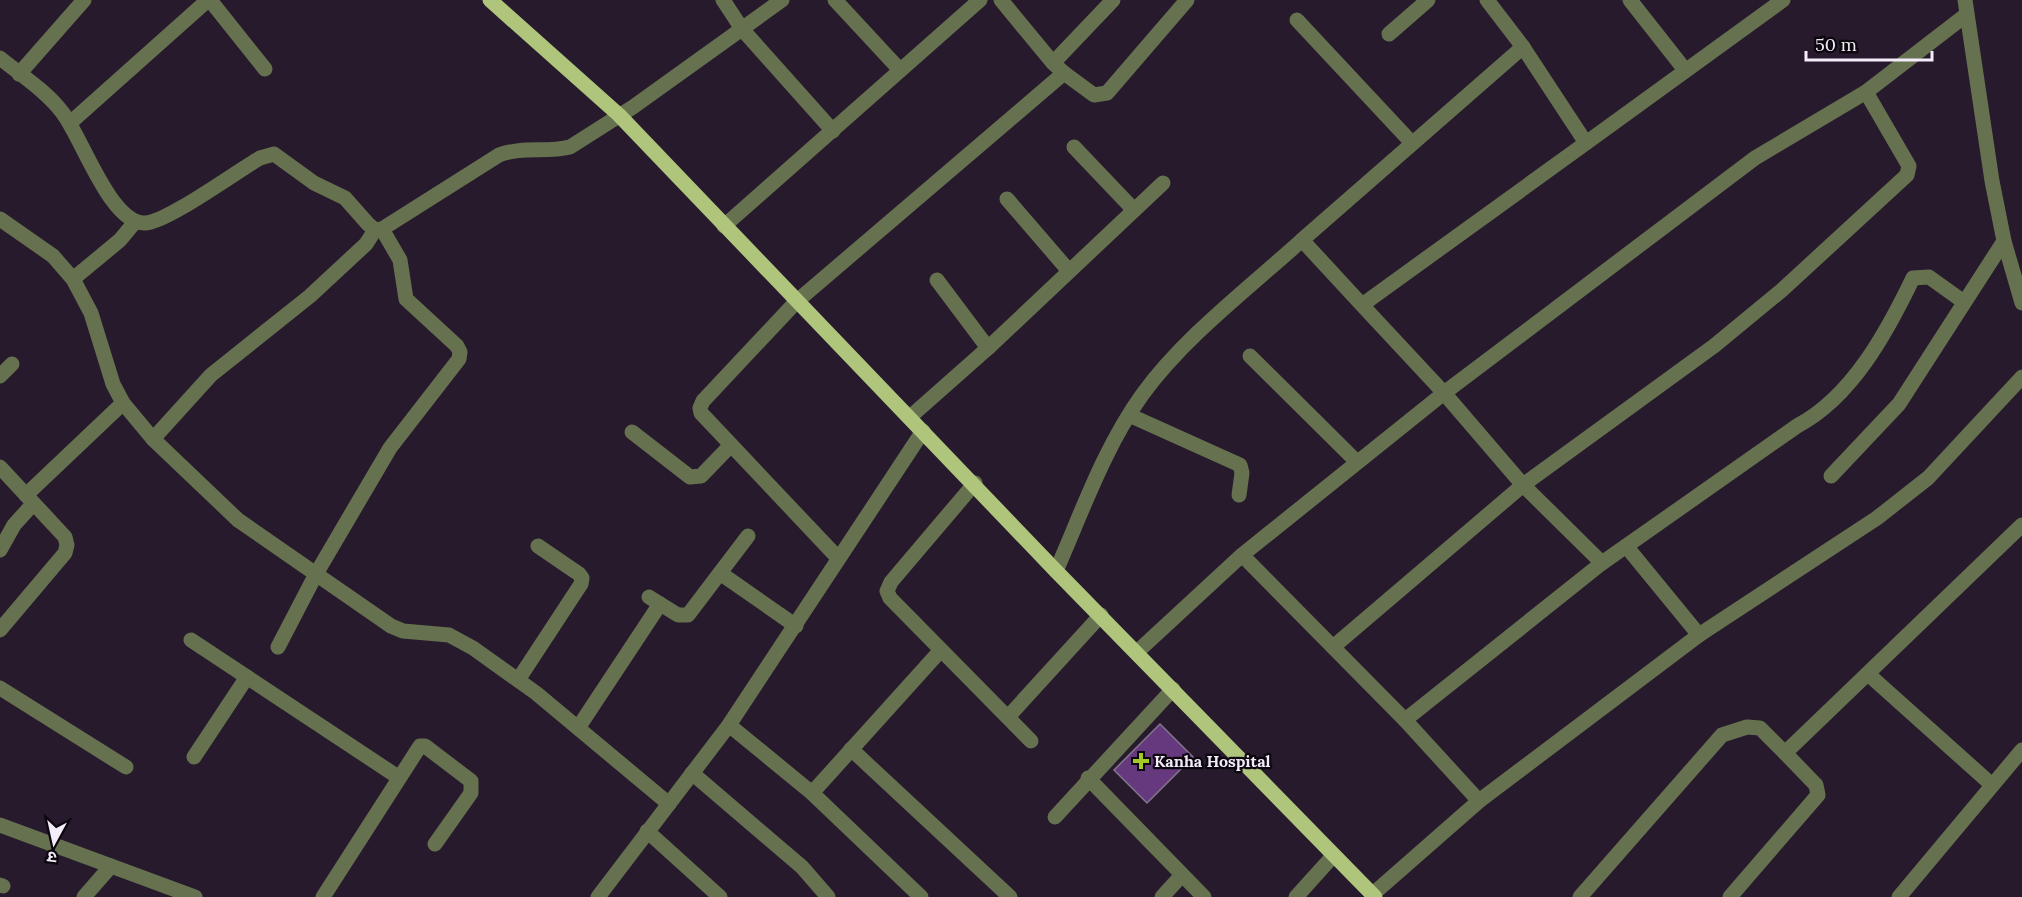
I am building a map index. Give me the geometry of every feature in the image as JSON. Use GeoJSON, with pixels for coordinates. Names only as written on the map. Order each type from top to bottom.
{"type":"FeatureCollection","features":[{"type":"Feature","properties":{"kind":"main road"},"geometry":{"type":"LineString","coordinates":[[494,1],[619,115],[796,302],[975,483],[1056,571],[1374,896]]}},
{"type":"Feature","properties":{"kind":"street"},"geometry":{"type":"LineString","coordinates":[[19,74],[84,0]]}},
{"type":"Feature","properties":{"kind":"street"},"geometry":{"type":"LineString","coordinates":[[70,123],[209,0],[265,69]]}},
{"type":"Feature","properties":{"kind":"street"},"geometry":{"type":"LineString","coordinates":[[723,0],[742,29],[833,130]]}},
{"type":"Feature","properties":{"kind":"street"},"geometry":{"type":"LineString","coordinates":[[153,439],[225,362],[310,296],[379,230],[499,155],[511,150],[559,150],[570,147],[782,0]]}},
{"type":"Feature","properties":{"kind":"street"},"geometry":{"type":"LineString","coordinates":[[835,0],[900,70]]}},
{"type":"Feature","properties":{"kind":"street"},"geometry":{"type":"LineString","coordinates":[[724,226],[981,0]]}},
{"type":"Feature","properties":{"kind":"street"},"geometry":{"type":"LineString","coordinates":[[1000,0],[1059,68],[1094,95],[1107,93],[1186,0]]}},
{"type":"Feature","properties":{"kind":"street"},"geometry":{"type":"LineString","coordinates":[[838,558],[731,445],[700,408],[703,401],[796,302],[1059,68],[1113,0]]}},
{"type":"Feature","properties":{"kind":"street"},"geometry":{"type":"LineString","coordinates":[[1389,34],[1428,0]]}},
{"type":"Feature","properties":{"kind":"street"},"geometry":{"type":"LineString","coordinates":[[1487,0],[1523,47],[1586,142]]}},
{"type":"Feature","properties":{"kind":"street"},"geometry":{"type":"LineString","coordinates":[[1630,0],[1685,70]]}},
{"type":"Feature","properties":{"kind":"street"},"geometry":{"type":"LineString","coordinates":[[1362,305],[1783,0]]}},
{"type":"Feature","properties":{"kind":"street"},"geometry":{"type":"LineString","coordinates":[[1137,652],[1242,555],[1444,393],[1755,158],[1866,92],[1965,8]]}},
{"type":"Feature","properties":{"kind":"street"},"geometry":{"type":"LineString","coordinates":[[1965,8],[2004,241],[2022,303]]}},
{"type":"Feature","properties":{"kind":"street"},"geometry":{"type":"LineString","coordinates":[[1297,20],[1411,142]]}},
{"type":"Feature","properties":{"kind":"street"},"geometry":{"type":"LineString","coordinates":[[1056,571],[1113,443],[1129,415],[1179,352],[1411,142],[1523,47]]}},
{"type":"Feature","properties":{"kind":"street"},"geometry":{"type":"LineString","coordinates":[[0,58],[52,101],[70,123],[107,191],[127,218],[135,222],[157,221],[266,154],[274,154],[314,183],[345,198],[379,230],[400,260],[406,299],[457,346],[460,352],[459,359],[390,448],[316,574],[278,647]]}},
{"type":"Feature","properties":{"kind":"street"},"geometry":{"type":"LineString","coordinates":[[1333,647],[1523,485],[1722,339],[1782,290],[1906,175],[1909,166],[1866,92]]}},
{"type":"Feature","properties":{"kind":"street"},"geometry":{"type":"LineString","coordinates":[[1074,147],[1134,210]]}},
{"type":"Feature","properties":{"kind":"street"},"geometry":{"type":"LineString","coordinates":[[909,417],[988,348],[1163,183]]}},
{"type":"Feature","properties":{"kind":"street"},"geometry":{"type":"LineString","coordinates":[[1007,199],[1069,271]]}},
{"type":"Feature","properties":{"kind":"street"},"geometry":{"type":"LineString","coordinates":[[0,219],[53,256],[73,279],[90,313],[113,384],[123,403],[153,439],[238,520],[391,626],[412,632],[434,632],[462,641],[518,680],[669,804]]}},
{"type":"Feature","properties":{"kind":"street"},"geometry":{"type":"LineString","coordinates":[[73,279],[120,240],[135,222]]}},
{"type":"Feature","properties":{"kind":"street"},"geometry":{"type":"LineString","coordinates":[[1302,240],[1444,393],[1523,485],[1602,563]]}},
{"type":"Feature","properties":{"kind":"street"},"geometry":{"type":"LineString","coordinates":[[1831,476],[1899,404],[2004,241]]}},
{"type":"Feature","properties":{"kind":"street"},"geometry":{"type":"LineString","coordinates":[[1405,720],[1602,563],[1797,426],[1820,414],[1853,379],[1901,304],[1913,278],[1929,277],[1964,302]]}},
{"type":"Feature","properties":{"kind":"street"},"geometry":{"type":"LineString","coordinates":[[937,280],[988,348]]}},
{"type":"Feature","properties":{"kind":"street"},"geometry":{"type":"LineString","coordinates":[[1250,356],[1357,462]]}},
{"type":"Feature","properties":{"kind":"street"},"geometry":{"type":"LineString","coordinates":[[0,376],[12,364]]}},
{"type":"Feature","properties":{"kind":"street"},"geometry":{"type":"LineString","coordinates":[[1374,896],[1479,801],[1700,635],[1877,518],[1928,478],[2022,377]]}},
{"type":"Feature","properties":{"kind":"street"},"geometry":{"type":"LineString","coordinates":[[0,550],[30,500],[123,403]]}},
{"type":"Feature","properties":{"kind":"street"},"geometry":{"type":"LineString","coordinates":[[1129,415],[1240,465],[1242,473],[1239,495]]}},
{"type":"Feature","properties":{"kind":"street"},"geometry":{"type":"LineString","coordinates":[[598,897],[729,725],[923,431]]}},
{"type":"Feature","properties":{"kind":"street"},"geometry":{"type":"LineString","coordinates":[[632,432],[690,477],[701,476],[731,445]]}},
{"type":"Feature","properties":{"kind":"street"},"geometry":{"type":"LineString","coordinates":[[0,467],[64,537],[67,545],[65,553],[0,630]]}},
{"type":"Feature","properties":{"kind":"street"},"geometry":{"type":"LineString","coordinates":[[975,483],[891,582],[886,591],[890,598],[1031,741]]}},
{"type":"Feature","properties":{"kind":"street"},"geometry":{"type":"LineString","coordinates":[[1785,753],[2022,525]]}},
{"type":"Feature","properties":{"kind":"street"},"geometry":{"type":"LineString","coordinates":[[578,728],[655,601],[678,615],[688,615],[748,536]]}},
{"type":"Feature","properties":{"kind":"street"},"geometry":{"type":"LineString","coordinates":[[518,680],[581,584],[582,578],[538,546]]}},
{"type":"Feature","properties":{"kind":"street"},"geometry":{"type":"LineString","coordinates":[[1626,546],[1700,635]]}},
{"type":"Feature","properties":{"kind":"street"},"geometry":{"type":"LineString","coordinates":[[1242,555],[1405,720],[1479,801]]}},
{"type":"Feature","properties":{"kind":"street"},"geometry":{"type":"LineString","coordinates":[[720,573],[796,626]]}},
{"type":"Feature","properties":{"kind":"street"},"geometry":{"type":"LineString","coordinates":[[1008,717],[1101,615]]}},
{"type":"Feature","properties":{"kind":"street"},"geometry":{"type":"LineString","coordinates":[[191,640],[398,777]]}},
{"type":"Feature","properties":{"kind":"street"},"geometry":{"type":"LineString","coordinates":[[812,793],[941,650]]}},
{"type":"Feature","properties":{"kind":"street"},"geometry":{"type":"LineString","coordinates":[[1868,674],[1992,785]]}},
{"type":"Feature","properties":{"kind":"street"},"geometry":{"type":"LineString","coordinates":[[194,757],[247,677]]}},
{"type":"Feature","properties":{"kind":"street"},"geometry":{"type":"LineString","coordinates":[[0,688],[126,767]]}},
{"type":"Feature","properties":{"kind":"street"},"geometry":{"type":"LineString","coordinates":[[1055,817],[1173,689]]}},
{"type":"Feature","properties":{"kind":"street"},"geometry":{"type":"LineString","coordinates":[[729,725],[812,793],[921,897]]}},
{"type":"Feature","properties":{"kind":"street"},"geometry":{"type":"LineString","coordinates":[[1580,897],[1722,735],[1747,727],[1760,728],[1816,785],[1818,795],[1730,897]]}},
{"type":"Feature","properties":{"kind":"street"},"geometry":{"type":"LineString","coordinates":[[323,897],[420,746],[425,746],[471,781],[471,793],[435,844]]}},
{"type":"Feature","properties":{"kind":"street"},"geometry":{"type":"LineString","coordinates":[[851,749],[1010,897]]}},
{"type":"Feature","properties":{"kind":"street"},"geometry":{"type":"LineString","coordinates":[[1899,897],[2022,750]]}},
{"type":"Feature","properties":{"kind":"street"},"geometry":{"type":"LineString","coordinates":[[692,773],[802,867],[828,897]]}},
{"type":"Feature","properties":{"kind":"street"},"geometry":{"type":"LineString","coordinates":[[1089,778],[1181,876],[1204,897]]}},
{"type":"Feature","properties":{"kind":"street"},"geometry":{"type":"LineString","coordinates":[[0,825],[111,866],[168,892],[195,897]]}},
{"type":"Feature","properties":{"kind":"street"},"geometry":{"type":"LineString","coordinates":[[647,831],[720,897]]}},
{"type":"Feature","properties":{"kind":"street"},"geometry":{"type":"LineString","coordinates":[[1296,897],[1334,856]]}},
{"type":"Feature","properties":{"kind":"street"},"geometry":{"type":"LineString","coordinates":[[84,897],[111,866]]}},
{"type":"Feature","properties":{"kind":"street"},"geometry":{"type":"LineString","coordinates":[[1162,897],[1181,876]]}},
{"type":"Feature","properties":{"kind":"building"},"geometry":{"type":"Polygon","coordinates":[[[1160,724],[1193,757],[1147,803],[1114,770],[1160,724]]]}},
{"type":"Feature","properties":{"kind":"place","name":"Kanha Hospital"},"geometry":{"type":"Point","coordinates":[1141,761]}}]}
